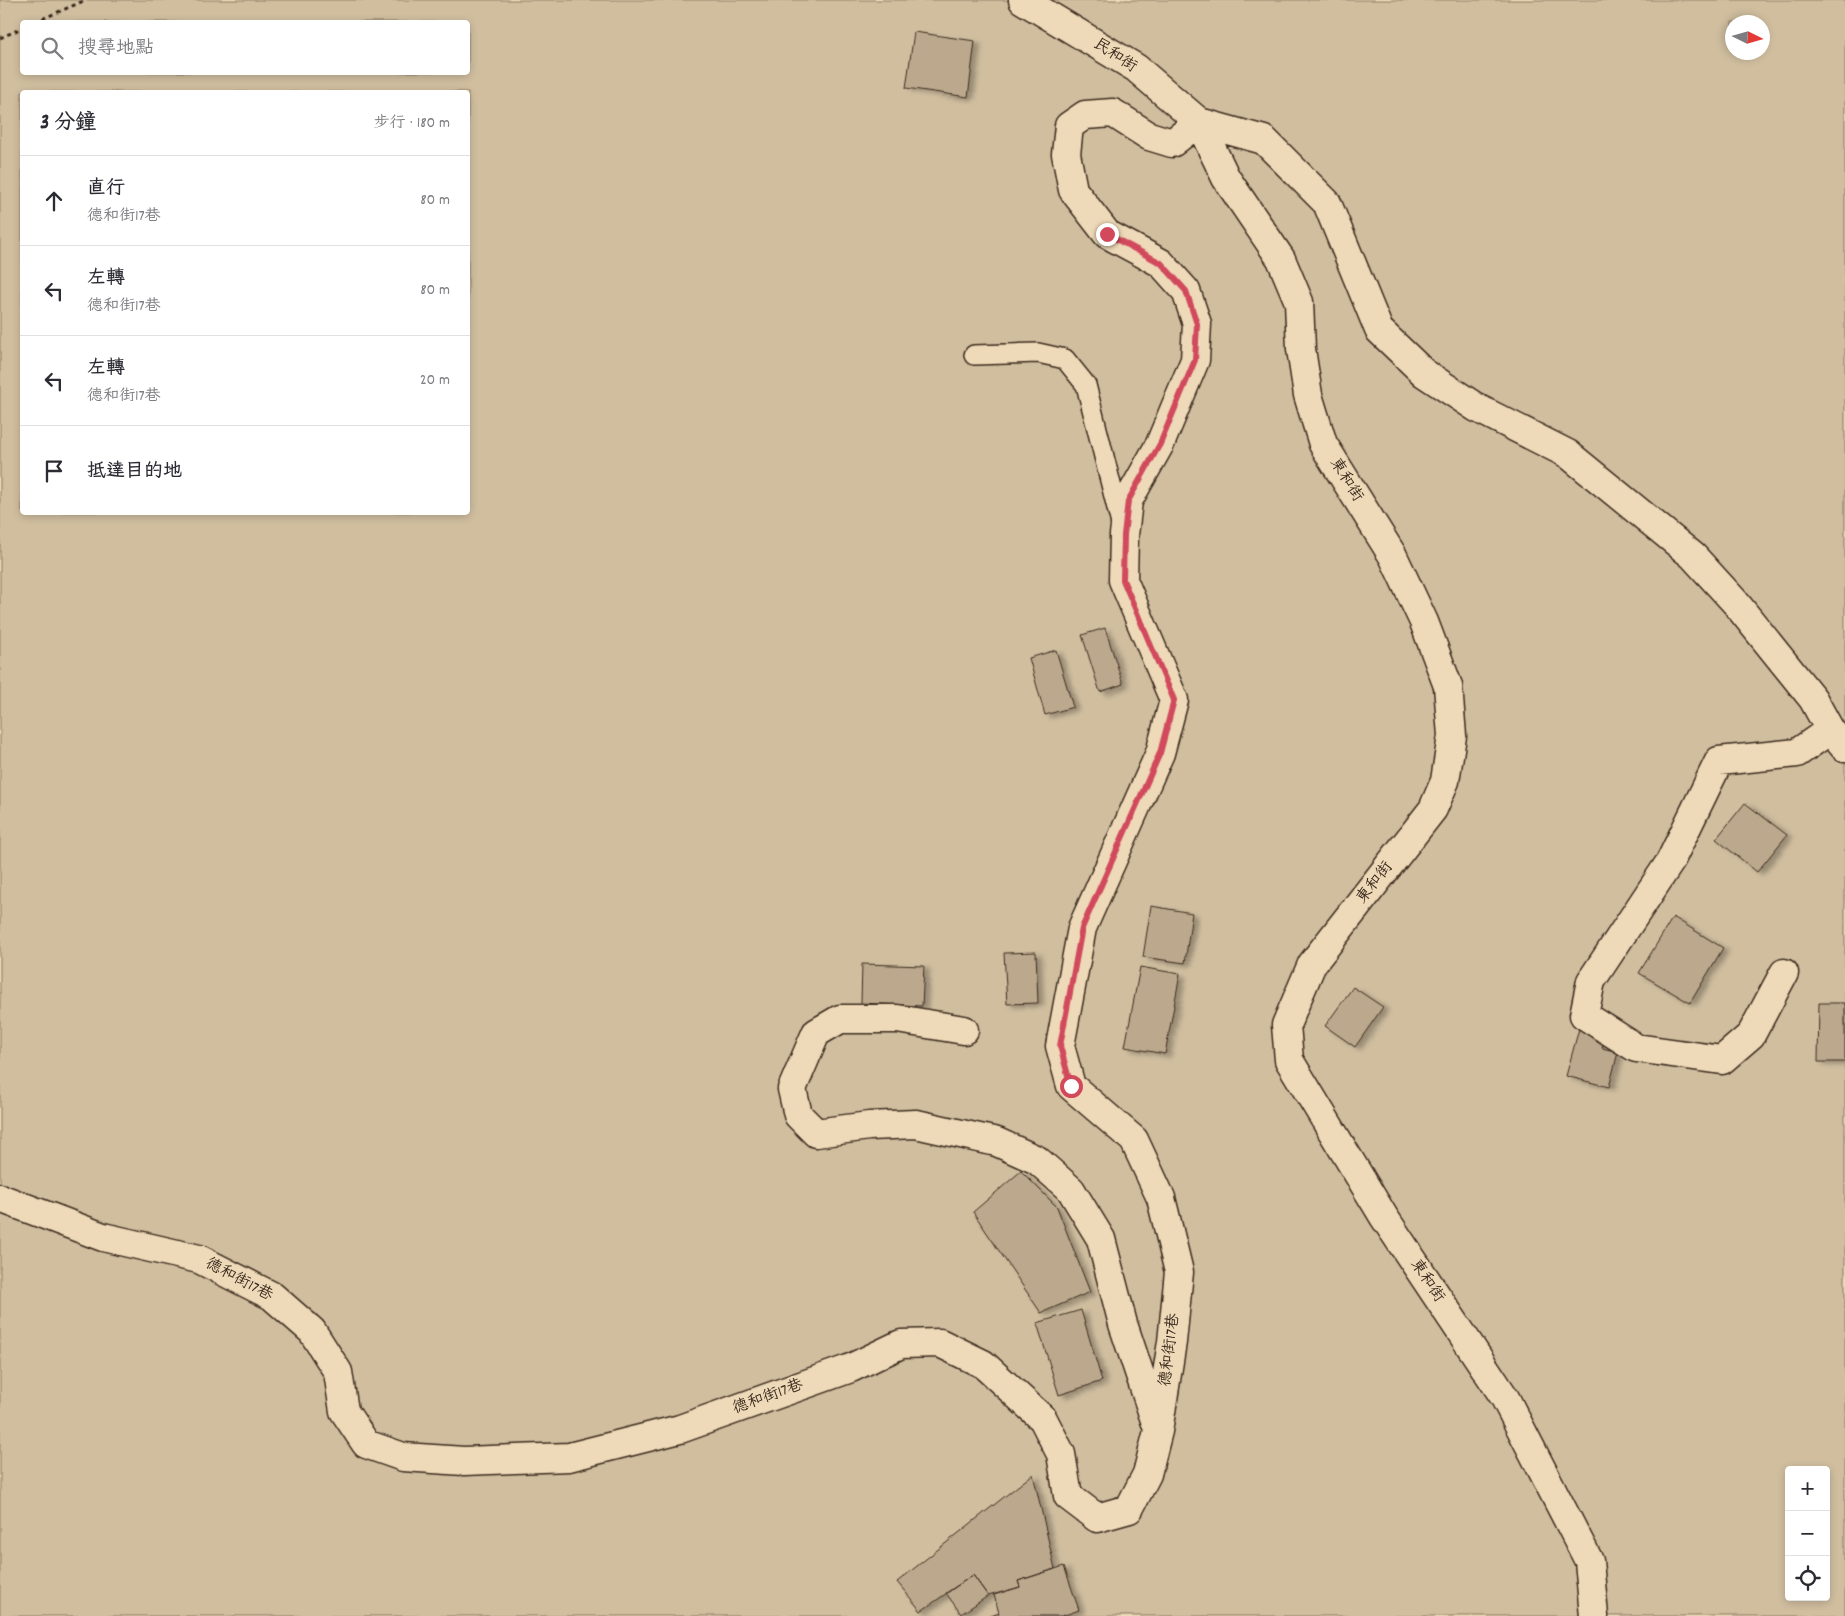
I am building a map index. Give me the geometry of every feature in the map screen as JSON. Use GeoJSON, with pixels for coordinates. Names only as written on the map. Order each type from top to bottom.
{"type":"FeatureCollection","features":[{"type":"Feature","properties":{"kind":"street","name":"民和街"},"geometry":{"type":"LineString","coordinates":[[1023,0],[1136,68],[1199,122]]}},
{"type":"Feature","properties":{"kind":"street","name":"德和街17巷"},"geometry":{"type":"LineString","coordinates":[[0,1198],[103,1237],[199,1259],[272,1296],[312,1332],[338,1372],[344,1411],[366,1444],[403,1457],[464,1461],[569,1457],[680,1429],[851,1368],[901,1344],[940,1343],[983,1364],[1043,1418],[1061,1454],[1068,1496],[1097,1518],[1129,1509],[1147,1474],[1158,1431],[1172,1342],[1179,1272],[1161,1198],[1134,1140],[1071,1086],[1060,1046],[1082,928],[1160,753],[1174,700],[1123,580],[1124,535],[1128,501],[1160,444],[1195,360],[1197,324],[1186,291],[1161,263],[1107,234],[1073,190],[1066,154],[1069,126],[1085,115],[1113,113],[1149,136],[1172,143],[1199,122]]}},
{"type":"Feature","properties":{"kind":"street"},"geometry":{"type":"LineString","coordinates":[[1199,122],[1264,140],[1327,204],[1379,330],[1424,373],[1477,408],[1568,454],[1693,556],[1735,602],[1813,700],[1838,739],[1798,753],[1719,760],[1670,862],[1591,980],[1584,1015],[1636,1048],[1722,1060],[1751,1035],[1784,973]]}},
{"type":"Feature","properties":{"kind":"street","name":"東和街"},"geometry":{"type":"LineString","coordinates":[[1199,122],[1226,178],[1281,259],[1299,302],[1301,349],[1308,396],[1323,444],[1393,556],[1424,622],[1448,686],[1452,736],[1445,781],[1433,809],[1312,964],[1286,1025],[1289,1060],[1384,1217],[1505,1398],[1589,1562],[1594,1616]]}},
{"type":"Feature","properties":{"kind":"street"},"geometry":{"type":"LineString","coordinates":[[964,1030],[897,1019],[840,1019],[816,1033],[812,1041],[792,1089],[798,1115],[816,1133],[869,1126],[916,1124],[997,1142],[1037,1160],[1071,1190],[1101,1239],[1123,1324],[1158,1431]]}},
{"type":"Feature","properties":{"kind":"lane"},"geometry":{"type":"LineString","coordinates":[[974,355],[1038,353],[1065,359],[1086,386],[1124,535]]}},
{"type":"Feature","properties":{"kind":"path"},"geometry":{"type":"LineString","coordinates":[[40,20],[86,0]]}},
{"type":"Feature","properties":{"kind":"path"},"geometry":{"type":"LineString","coordinates":[[0,38],[20,29]]}},
{"type":"Feature","properties":{"kind":"shaded area"},"geometry":{"type":"Polygon","coordinates":[[[0,0],[1845,0],[1845,1616],[0,1616],[0,0]]]}},
{"type":"Feature","properties":{"kind":"building"},"geometry":{"type":"Polygon","coordinates":[[[914,32],[975,41],[968,97],[906,88],[914,32]]]}},
{"type":"Feature","properties":{"kind":"building"},"geometry":{"type":"Polygon","coordinates":[[[1105,628],[1123,684],[1100,692],[1082,635],[1105,628]]]}},
{"type":"Feature","properties":{"kind":"building"},"geometry":{"type":"Polygon","coordinates":[[[1056,650],[1073,707],[1045,715],[1029,658],[1056,650]]]}},
{"type":"Feature","properties":{"kind":"building"},"geometry":{"type":"Polygon","coordinates":[[[1745,803],[1787,835],[1757,872],[1716,839],[1745,803]]]}},
{"type":"Feature","properties":{"kind":"building"},"geometry":{"type":"Polygon","coordinates":[[[1151,906],[1192,913],[1185,963],[1143,957],[1151,906]]]}},
{"type":"Feature","properties":{"kind":"building"},"geometry":{"type":"Polygon","coordinates":[[[1673,917],[1723,948],[1690,1003],[1639,973],[1673,917]]]}},
{"type":"Feature","properties":{"kind":"building"},"geometry":{"type":"Polygon","coordinates":[[[1036,952],[1038,1003],[1007,1004],[1004,953],[1036,952]]]}},
{"type":"Feature","properties":{"kind":"building"},"geometry":{"type":"Polygon","coordinates":[[[862,964],[924,966],[922,1006],[861,1003],[862,964]]]}},
{"type":"Feature","properties":{"kind":"building"},"geometry":{"type":"Polygon","coordinates":[[[1140,967],[1180,974],[1165,1054],[1125,1047],[1140,967]]]}},
{"type":"Feature","properties":{"kind":"building"},"geometry":{"type":"Polygon","coordinates":[[[1353,987],[1383,1007],[1355,1047],[1325,1026],[1353,987]]]}},
{"type":"Feature","properties":{"kind":"building"},"geometry":{"type":"Polygon","coordinates":[[[1819,1003],[1845,1003],[1845,1062],[1818,1062],[1819,1003]]]}},
{"type":"Feature","properties":{"kind":"building"},"geometry":{"type":"Polygon","coordinates":[[[1580,1025],[1606,1031],[1602,1048],[1618,1052],[1609,1087],[1566,1076],[1580,1025]]]}},
{"type":"Feature","properties":{"kind":"building"},"geometry":{"type":"Polygon","coordinates":[[[1021,1171],[1057,1207],[1090,1292],[1041,1313],[973,1212],[1021,1171]]]}},
{"type":"Feature","properties":{"kind":"building"},"geometry":{"type":"Polygon","coordinates":[[[1081,1310],[1102,1381],[1059,1395],[1037,1323],[1081,1310]]]}},
{"type":"Feature","properties":{"kind":"building"},"geometry":{"type":"Polygon","coordinates":[[[1033,1474],[1055,1569],[1018,1581],[1020,1587],[988,1596],[973,1575],[921,1611],[897,1582],[1033,1474]]]}},
{"type":"Feature","properties":{"kind":"building"},"geometry":{"type":"Polygon","coordinates":[[[1064,1566],[1079,1610],[1062,1616],[991,1616],[999,1613],[994,1595],[1020,1587],[1018,1581],[1064,1566]]]}},
{"type":"Feature","properties":{"kind":"building"},"geometry":{"type":"Polygon","coordinates":[[[973,1575],[988,1596],[961,1614],[946,1593],[973,1575]]]}},
{"type":"Feature","properties":{"kind":"route"},"geometry":{"type":"LineString","coordinates":[[1071,1086],[1060,1046],[1082,928],[1160,753],[1174,700],[1123,580],[1124,535],[1128,501],[1160,444],[1195,360],[1197,324],[1186,291],[1161,263],[1107,234]]}}]}
